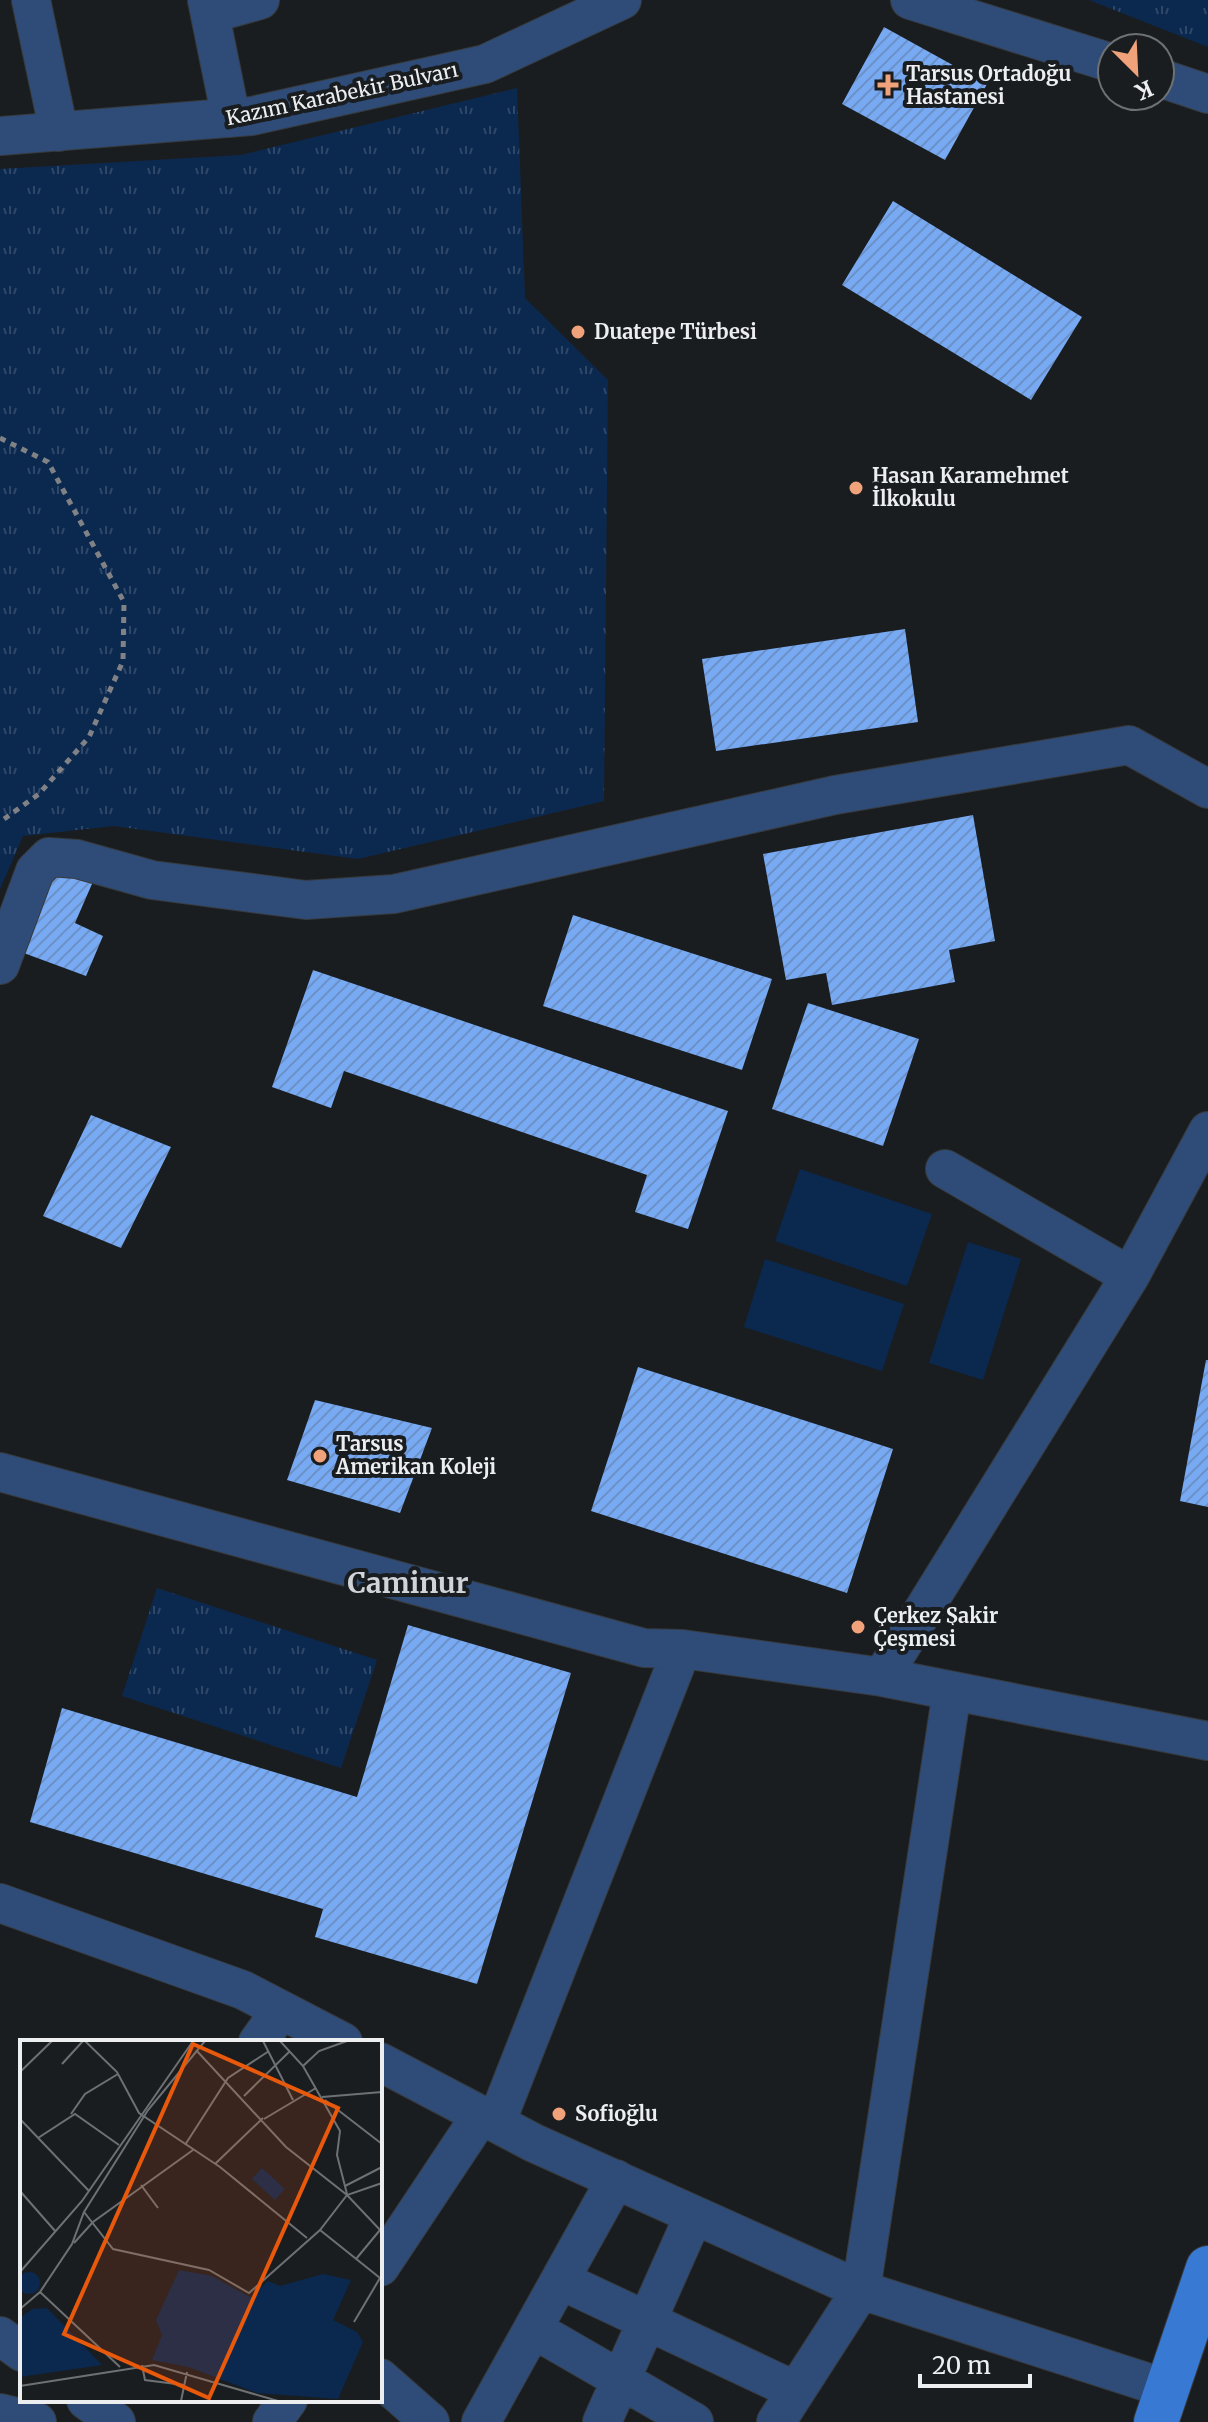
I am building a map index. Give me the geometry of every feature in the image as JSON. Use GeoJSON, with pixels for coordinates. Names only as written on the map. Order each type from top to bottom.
{"type":"FeatureCollection","features":[{"type":"Feature","properties":{"kind":"main road"},"geometry":{"type":"LineString","coordinates":[[1162,2406],[1208,2268]]}},
{"type":"Feature","properties":{"kind":"street"},"geometry":{"type":"LineString","coordinates":[[31,0],[59,132]]}},
{"type":"Feature","properties":{"kind":"street"},"geometry":{"type":"LineString","coordinates":[[231,118],[209,7],[260,0]]}},
{"type":"Feature","properties":{"kind":"street","name":"Kazım Karabekir Bulvarı"},"geometry":{"type":"LineString","coordinates":[[0,136],[231,118],[485,64],[560,12],[622,0]]}},
{"type":"Feature","properties":{"kind":"street"},"geometry":{"type":"LineString","coordinates":[[910,0],[1096,58]]}},
{"type":"Feature","properties":{"kind":"street"},"geometry":{"type":"LineString","coordinates":[[1176,83],[1208,94]]}},
{"type":"Feature","properties":{"kind":"street"},"geometry":{"type":"LineString","coordinates":[[0,965],[35,871],[49,857],[77,859],[152,880],[306,900],[394,894],[835,795],[1129,745],[1208,789]]}},
{"type":"Feature","properties":{"kind":"street"},"geometry":{"type":"LineString","coordinates":[[882,1677],[1130,1276],[1208,1131]]}},
{"type":"Feature","properties":{"kind":"street"},"geometry":{"type":"LineString","coordinates":[[945,1169],[1130,1276]]}},
{"type":"Feature","properties":{"kind":"street"},"geometry":{"type":"LineString","coordinates":[[0,1472],[629,1645],[682,1649],[882,1677],[1208,1741]]}},
{"type":"Feature","properties":{"kind":"street"},"geometry":{"type":"LineString","coordinates":[[382,2264],[488,2119],[682,1649]]}},
{"type":"Feature","properties":{"kind":"street"},"geometry":{"type":"LineString","coordinates":[[560,2280],[646,2321],[786,2407],[861,2290],[952,1691]]}},
{"type":"Feature","properties":{"kind":"street"},"geometry":{"type":"LineString","coordinates":[[0,1903],[243,1990],[339,2040]]}},
{"type":"Feature","properties":{"kind":"street"},"geometry":{"type":"LineString","coordinates":[[259,2040],[281,2010]]}},
{"type":"Feature","properties":{"kind":"street"},"geometry":{"type":"LineString","coordinates":[[382,2063],[488,2119],[861,2290],[1162,2406]]}},
{"type":"Feature","properties":{"kind":"street"},"geometry":{"type":"LineString","coordinates":[[481,2422],[616,2179]]}},
{"type":"Feature","properties":{"kind":"street"},"geometry":{"type":"LineString","coordinates":[[602,2422],[694,2215]]}},
{"type":"Feature","properties":{"kind":"street"},"geometry":{"type":"LineString","coordinates":[[533,2329],[694,2422]]}},
{"type":"Feature","properties":{"kind":"street"},"geometry":{"type":"LineString","coordinates":[[0,2336],[20,2351]]}},
{"type":"Feature","properties":{"kind":"street"},"geometry":{"type":"LineString","coordinates":[[382,2380],[430,2422]]}},
{"type":"Feature","properties":{"kind":"street"},"geometry":{"type":"LineString","coordinates":[[89,2402],[116,2422]]}},
{"type":"Feature","properties":{"kind":"street"},"geometry":{"type":"LineString","coordinates":[[272,2422],[287,2402]]}},
{"type":"Feature","properties":{"kind":"street"},"geometry":{"type":"LineString","coordinates":[[0,2413],[37,2422]]}},
{"type":"Feature","properties":{"kind":"path"},"geometry":{"type":"LineString","coordinates":[[0,438],[48,462],[124,602],[123,661],[89,737],[39,794],[0,822]]}},
{"type":"Feature","properties":{"kind":"green space"},"geometry":{"type":"Polygon","coordinates":[[[1089,0],[1208,0],[1208,47],[1089,0]]]}},
{"type":"Feature","properties":{"kind":"green space"},"geometry":{"type":"Polygon","coordinates":[[[517,88],[525,298],[608,380],[604,801],[358,859],[114,826],[23,836],[0,889],[0,169],[241,155],[517,88]]]}},
{"type":"Feature","properties":{"kind":"green space"},"geometry":{"type":"Polygon","coordinates":[[[800,1169],[932,1214],[907,1286],[775,1241],[800,1169]]]}},
{"type":"Feature","properties":{"kind":"green space"},"geometry":{"type":"Polygon","coordinates":[[[968,1242],[1021,1259],[983,1380],[929,1363],[968,1242]]]}},
{"type":"Feature","properties":{"kind":"green space"},"geometry":{"type":"Polygon","coordinates":[[[765,1259],[904,1304],[882,1371],[744,1327],[765,1259]]]}},
{"type":"Feature","properties":{"kind":"green space"},"geometry":{"type":"Polygon","coordinates":[[[157,1588],[377,1660],[341,1768],[122,1696],[157,1588]]]}},
{"type":"Feature","properties":{"kind":"building"},"geometry":{"type":"Polygon","coordinates":[[[884,27],[987,84],[945,160],[842,104],[884,27]]]}},
{"type":"Feature","properties":{"kind":"building"},"geometry":{"type":"Polygon","coordinates":[[[893,201],[1082,317],[1031,400],[842,285],[893,201]]]}},
{"type":"Feature","properties":{"kind":"building"},"geometry":{"type":"Polygon","coordinates":[[[905,629],[918,722],[716,751],[702,659],[905,629]]]}},
{"type":"Feature","properties":{"kind":"building"},"geometry":{"type":"Polygon","coordinates":[[[973,815],[995,941],[949,950],[955,982],[832,1005],[826,973],[786,980],[763,854],[973,815]]]}},
{"type":"Feature","properties":{"kind":"building"},"geometry":{"type":"Polygon","coordinates":[[[56,867],[95,877],[75,923],[103,936],[86,976],[21,952],[56,867]]]}},
{"type":"Feature","properties":{"kind":"building"},"geometry":{"type":"Polygon","coordinates":[[[573,915],[772,979],[742,1070],[543,1006],[573,915]]]}},
{"type":"Feature","properties":{"kind":"building"},"geometry":{"type":"Polygon","coordinates":[[[313,970],[728,1111],[688,1229],[635,1212],[647,1175],[344,1071],[331,1108],[272,1087],[313,970]]]}},
{"type":"Feature","properties":{"kind":"building"},"geometry":{"type":"Polygon","coordinates":[[[808,1003],[919,1039],[883,1146],[772,1109],[808,1003]]]}},
{"type":"Feature","properties":{"kind":"building"},"geometry":{"type":"Polygon","coordinates":[[[91,1115],[171,1147],[121,1248],[43,1216],[91,1115]]]}},
{"type":"Feature","properties":{"kind":"building"},"geometry":{"type":"Polygon","coordinates":[[[1208,1360],[1208,1507],[1180,1501],[1208,1360]]]}},
{"type":"Feature","properties":{"kind":"building"},"geometry":{"type":"Polygon","coordinates":[[[638,1367],[893,1449],[847,1593],[591,1511],[638,1367]]]}},
{"type":"Feature","properties":{"kind":"building"},"geometry":{"type":"Polygon","coordinates":[[[315,1400],[432,1428],[400,1513],[287,1480],[315,1400]]]}},
{"type":"Feature","properties":{"kind":"building"},"geometry":{"type":"Polygon","coordinates":[[[408,1625],[571,1673],[477,1984],[315,1937],[323,1909],[30,1822],[62,1708],[357,1797],[408,1625]]]}},
{"type":"Feature","properties":{"kind":"place","name":"Tarsus Ortadoğu Hastanesi"},"geometry":{"type":"Point","coordinates":[888,85]}},
{"type":"Feature","properties":{"kind":"place","name":"Duatepe Türbesi"},"geometry":{"type":"Point","coordinates":[578,332]}},
{"type":"Feature","properties":{"kind":"place","name":"Hasan Karamehmet İlkokulu"},"geometry":{"type":"Point","coordinates":[856,488]}},
{"type":"Feature","properties":{"kind":"place","name":"Tarsus Amerikan Koleji"},"geometry":{"type":"Point","coordinates":[320,1456]}},
{"type":"Feature","properties":{"kind":"place","name":"Çerkez Şakir Çeşmesi"},"geometry":{"type":"Point","coordinates":[858,1627]}},
{"type":"Feature","properties":{"kind":"place","name":"Sofioğlu"},"geometry":{"type":"Point","coordinates":[559,2114]}},
{"type":"Feature","properties":{"kind":"district","name":"Caminur"},"geometry":{"type":"Point","coordinates":[408,1583]}}]}
